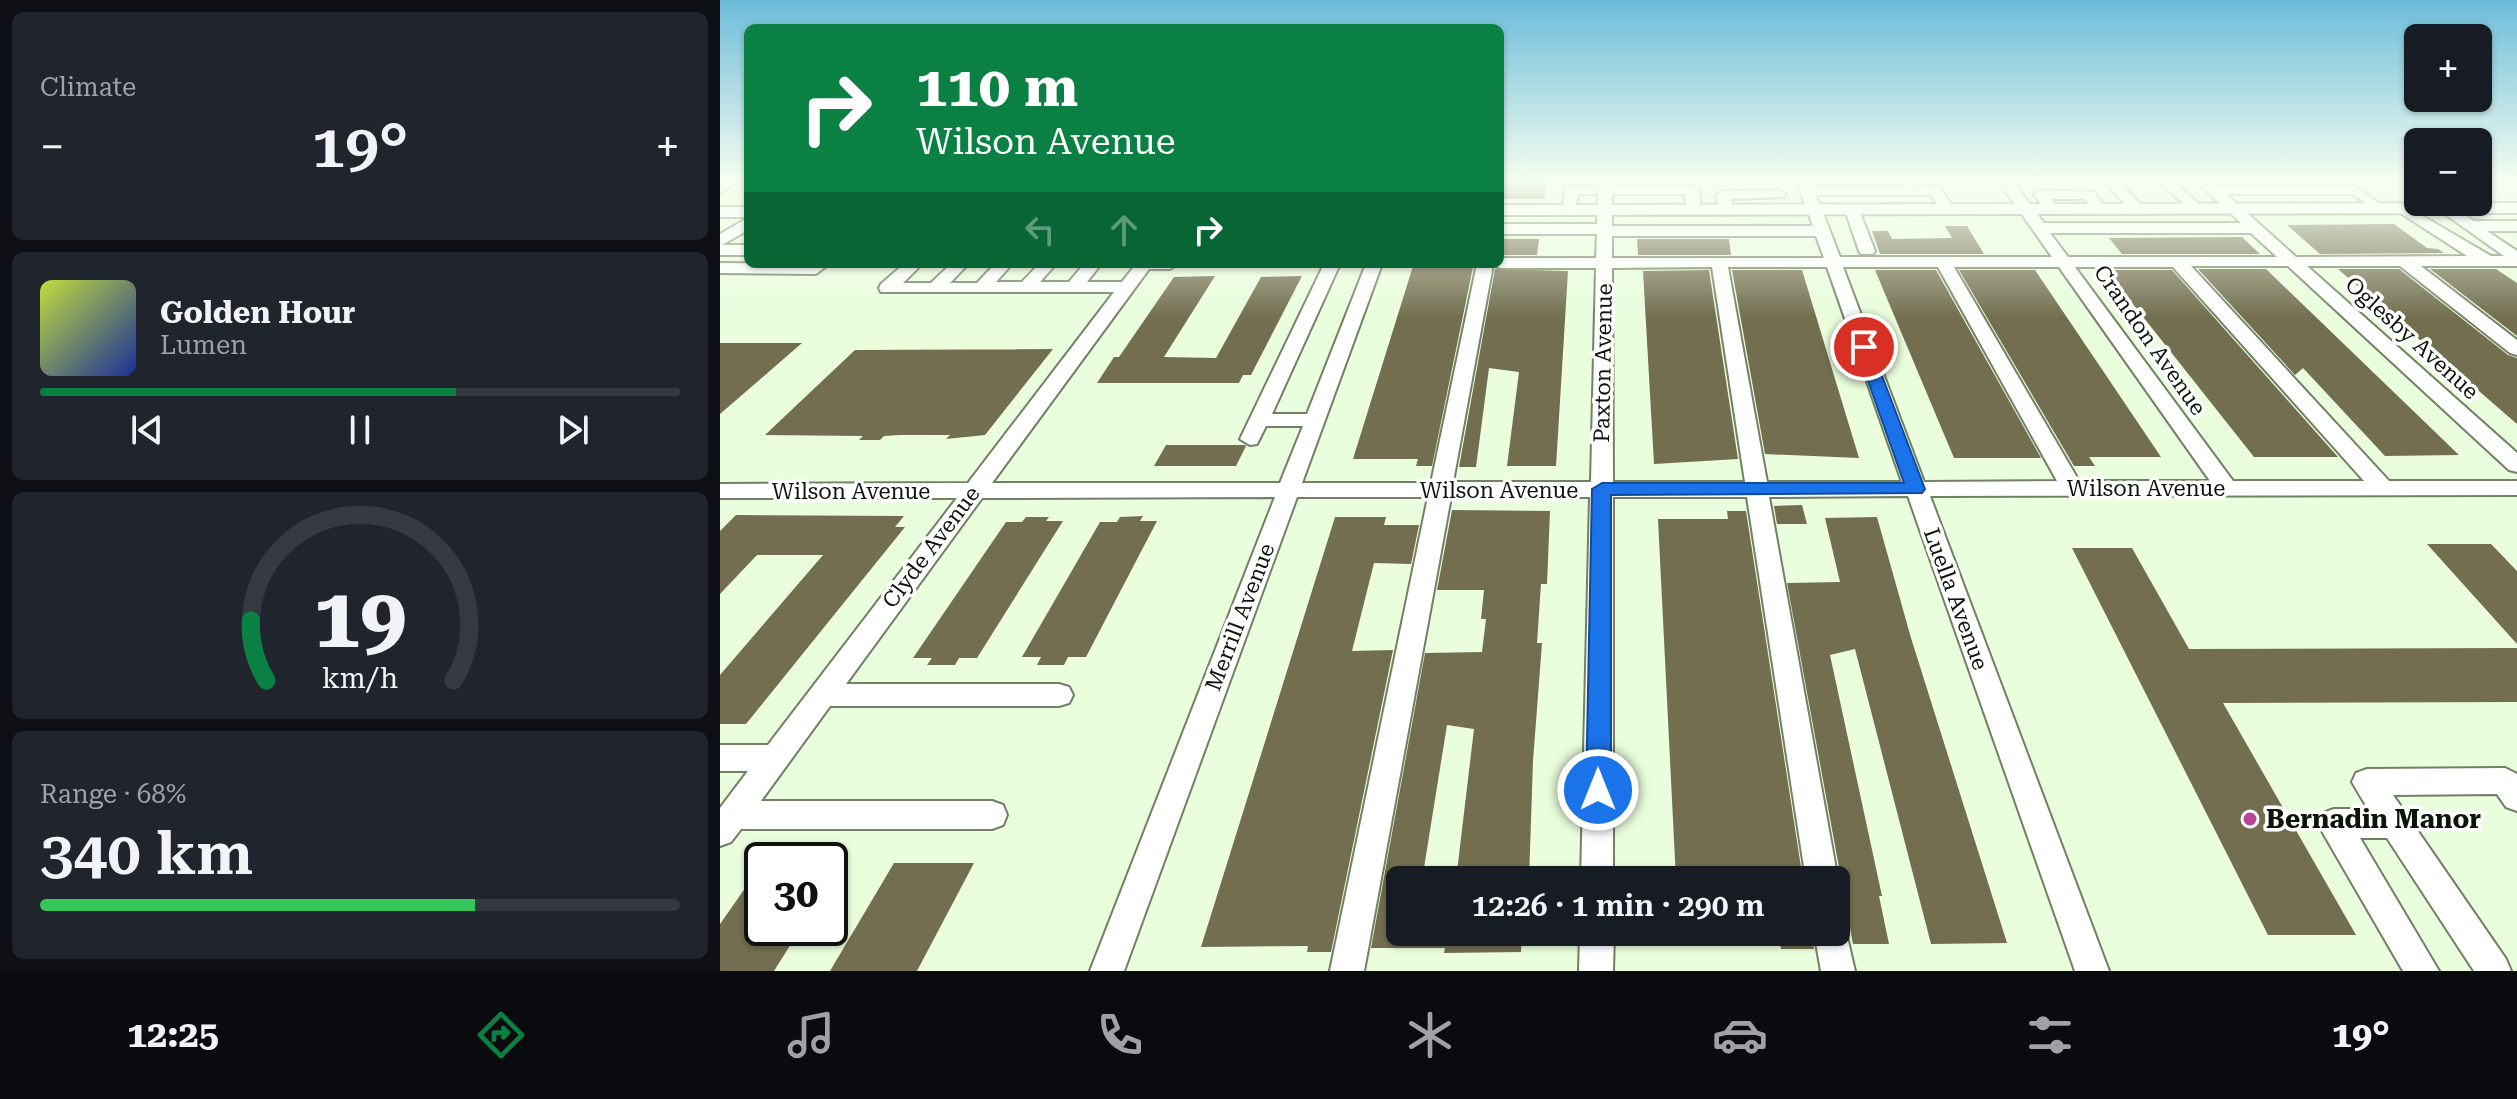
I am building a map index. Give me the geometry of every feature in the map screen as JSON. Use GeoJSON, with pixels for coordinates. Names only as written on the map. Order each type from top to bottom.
{"type":"FeatureCollection","features":[{"type":"Feature","properties":{"kind":"street"},"geometry":{"type":"LineString","coordinates":[[720,241],[741,227]]}},
{"type":"Feature","properties":{"kind":"street"},"geometry":{"type":"LineString","coordinates":[[1504,229],[1564,227]]}},
{"type":"Feature","properties":{"kind":"street","name":"Paxton Avenue"},"geometry":{"type":"LineString","coordinates":[[1597,866],[1604,227]]}},
{"type":"Feature","properties":{"kind":"street","name":"Luella Avenue"},"geometry":{"type":"LineString","coordinates":[[1820,227],[2092,971]]}},
{"type":"Feature","properties":{"kind":"street"},"geometry":{"type":"LineString","coordinates":[[1858,227],[1867,251]]}},
{"type":"Feature","properties":{"kind":"street"},"geometry":{"type":"LineString","coordinates":[[2431,227],[2487,261]]}},
{"type":"Feature","properties":{"kind":"street"},"geometry":{"type":"LineString","coordinates":[[2473,227],[2517,259]]}},
{"type":"Feature","properties":{"kind":"street"},"geometry":{"type":"LineString","coordinates":[[2040,228],[2255,228]]}},
{"type":"Feature","properties":{"kind":"street","name":"Crandon Avenue"},"geometry":{"type":"LineString","coordinates":[[2040,228],[2226,488]]}},
{"type":"Feature","properties":{"kind":"street"},"geometry":{"type":"LineString","coordinates":[[2079,228],[2098,255]]}},
{"type":"Feature","properties":{"kind":"street","name":"Oglesby Avenue"},"geometry":{"type":"LineString","coordinates":[[2255,228],[2517,465]]}},
{"type":"Feature","properties":{"kind":"street"},"geometry":{"type":"LineString","coordinates":[[1559,255],[1560,229]]}},
{"type":"Feature","properties":{"kind":"street"},"geometry":{"type":"LineString","coordinates":[[720,250],[744,251]]}},
{"type":"Feature","properties":{"kind":"street"},"geometry":{"type":"LineString","coordinates":[[1504,263],[2517,259]]}},
{"type":"Feature","properties":{"kind":"street"},"geometry":{"type":"LineString","coordinates":[[2177,261],[2383,488]]}},
{"type":"Feature","properties":{"kind":"street"},"geometry":{"type":"LineString","coordinates":[[2404,261],[2517,349]]}},
{"type":"Feature","properties":{"kind":"street"},"geometry":{"type":"LineString","coordinates":[[1719,262],[1820,866]]}},
{"type":"Feature","properties":{"kind":"street"},"geometry":{"type":"LineString","coordinates":[[1943,262],[2072,488]]}},
{"type":"Feature","properties":{"kind":"street"},"geometry":{"type":"LineString","coordinates":[[720,268],[817,268]]}},
{"type":"Feature","properties":{"kind":"street"},"geometry":{"type":"LineString","coordinates":[[910,268],[887,288],[1126,287]]}},
{"type":"Feature","properties":{"kind":"street"},"geometry":{"type":"LineString","coordinates":[[935,288],[956,268]]}},
{"type":"Feature","properties":{"kind":"street"},"geometry":{"type":"LineString","coordinates":[[981,288],[1000,268]]}},
{"type":"Feature","properties":{"kind":"street"},"geometry":{"type":"LineString","coordinates":[[1026,288],[1044,268]]}},
{"type":"Feature","properties":{"kind":"street"},"geometry":{"type":"LineString","coordinates":[[1074,287],[1090,268]]}},
{"type":"Feature","properties":{"kind":"street","name":"Clyde Avenue"},"geometry":{"type":"LineString","coordinates":[[726,824],[1141,268]]}},
{"type":"Feature","properties":{"kind":"street"},"geometry":{"type":"LineString","coordinates":[[1315,420],[1255,429],[1330,268]]}},
{"type":"Feature","properties":{"kind":"street","name":"Merrill Avenue"},"geometry":{"type":"LineString","coordinates":[[1107,971],[1372,268]]}},
{"type":"Feature","properties":{"kind":"street"},"geometry":{"type":"LineString","coordinates":[[1347,971],[1484,268]]}},
{"type":"Feature","properties":{"kind":"street","name":"Wilson Avenue"},"geometry":{"type":"LineString","coordinates":[[720,491],[2517,488]]}},
{"type":"Feature","properties":{"kind":"street"},"geometry":{"type":"LineString","coordinates":[[822,695],[1059,695]]}},
{"type":"Feature","properties":{"kind":"street"},"geometry":{"type":"LineString","coordinates":[[720,758],[775,758]]}},
{"type":"Feature","properties":{"kind":"street"},"geometry":{"type":"LineString","coordinates":[[2494,971],[2367,782],[2505,781],[2517,797]]}},
{"type":"Feature","properties":{"kind":"street"},"geometry":{"type":"LineString","coordinates":[[726,824],[992,815]]}},
{"type":"Feature","properties":{"kind":"street"},"geometry":{"type":"LineString","coordinates":[[2395,824],[2334,823],[2422,971]]}},
{"type":"Feature","properties":{"kind":"street"},"geometry":{"type":"LineString","coordinates":[[1596,971],[1597,946]]}},
{"type":"Feature","properties":{"kind":"street"},"geometry":{"type":"LineString","coordinates":[[1834,946],[1838,971]]}},
{"type":"Feature","properties":{"kind":"building"},"geometry":{"type":"Polygon","coordinates":[[[1946,227],[1968,227],[1984,254],[1880,254],[1872,231],[1888,231],[1892,239],[1952,238],[1946,227]]]}},
{"type":"Feature","properties":{"kind":"building"},"geometry":{"type":"Polygon","coordinates":[[[2290,227],[2399,227],[2427,248],[2444,253],[2320,254],[2290,227]]]}},
{"type":"Feature","properties":{"kind":"building"},"geometry":{"type":"Polygon","coordinates":[[[2242,237],[2260,254],[2122,254],[2109,238],[2242,237]]]}},
{"type":"Feature","properties":{"kind":"building"},"geometry":{"type":"Polygon","coordinates":[[[1504,239],[1539,239],[1537,255],[1504,255],[1504,239]]]}},
{"type":"Feature","properties":{"kind":"building"},"geometry":{"type":"Polygon","coordinates":[[[1637,239],[1729,239],[1731,255],[1638,255],[1637,239]]]}},
{"type":"Feature","properties":{"kind":"building"},"geometry":{"type":"Polygon","coordinates":[[[1412,268],[1473,268],[1432,466],[1416,466],[1418,459],[1353,459],[1412,268]]]}},
{"type":"Feature","properties":{"kind":"building"},"geometry":{"type":"Polygon","coordinates":[[[1495,269],[1568,271],[1556,466],[1507,466],[1519,372],[1489,368],[1476,467],[1459,467],[1495,269]]]}},
{"type":"Feature","properties":{"kind":"building"},"geometry":{"type":"Polygon","coordinates":[[[2198,269],[2266,269],[2459,455],[2385,456],[2303,368],[2295,375],[2198,269]]]}},
{"type":"Feature","properties":{"kind":"building"},"geometry":{"type":"Polygon","coordinates":[[[2338,269],[2399,269],[2508,355],[2517,358],[2517,424],[2338,269]]]}},
{"type":"Feature","properties":{"kind":"building"},"geometry":{"type":"Polygon","coordinates":[[[2430,269],[2496,269],[2517,283],[2517,336],[2430,269]]]}},
{"type":"Feature","properties":{"kind":"building"},"geometry":{"type":"Polygon","coordinates":[[[1709,270],[1738,459],[1654,464],[1643,271],[1709,270]]]}},
{"type":"Feature","properties":{"kind":"building"},"geometry":{"type":"Polygon","coordinates":[[[1732,270],[1802,270],[1859,458],[1765,454],[1732,270]]]}},
{"type":"Feature","properties":{"kind":"building"},"geometry":{"type":"Polygon","coordinates":[[[1875,270],[1936,270],[2041,458],[1954,458],[1875,270]]]}},
{"type":"Feature","properties":{"kind":"building"},"geometry":{"type":"Polygon","coordinates":[[[1959,270],[2035,270],[2161,457],[2089,457],[2095,466],[2074,466],[1959,270]]]}},
{"type":"Feature","properties":{"kind":"building"},"geometry":{"type":"Polygon","coordinates":[[[2106,270],[2172,270],[2338,457],[2254,457],[2106,270]]]}},
{"type":"Feature","properties":{"kind":"building"},"geometry":{"type":"Polygon","coordinates":[[[1215,276],[1164,357],[1216,358],[1261,277],[1302,276],[1251,375],[1243,375],[1239,383],[1097,383],[1114,357],[1119,357],[1174,277],[1215,276]]]}},
{"type":"Feature","properties":{"kind":"building"},"geometry":{"type":"Polygon","coordinates":[[[720,343],[802,343],[720,414],[720,343]]]}},
{"type":"Feature","properties":{"kind":"building"},"geometry":{"type":"Polygon","coordinates":[[[1053,349],[985,435],[946,439],[950,435],[899,435],[884,436],[880,440],[859,440],[863,436],[765,435],[855,350],[1053,349]]]}},
{"type":"Feature","properties":{"kind":"building"},"geometry":{"type":"Polygon","coordinates":[[[1166,445],[1246,446],[1236,466],[1154,466],[1166,445]]]}},
{"type":"Feature","properties":{"kind":"building"},"geometry":{"type":"Polygon","coordinates":[[[1802,505],[1807,524],[1777,524],[1774,506],[1802,505]]]}},
{"type":"Feature","properties":{"kind":"building"},"geometry":{"type":"Polygon","coordinates":[[[1452,510],[1550,511],[1547,584],[1541,584],[1537,643],[1542,643],[1529,866],[1458,866],[1474,729],[1447,725],[1424,866],[1386,866],[1425,653],[1482,652],[1486,619],[1481,619],[1484,590],[1437,590],[1452,510]]]}},
{"type":"Feature","properties":{"kind":"building"},"geometry":{"type":"Polygon","coordinates":[[[1727,511],[1746,511],[1801,866],[1675,866],[1658,519],[1728,519],[1727,511]]]}},
{"type":"Feature","properties":{"kind":"building"},"geometry":{"type":"Polygon","coordinates":[[[736,515],[904,516],[895,527],[905,527],[746,724],[720,724],[720,675],[823,555],[757,555],[720,594],[720,531],[736,515]]]}},
{"type":"Feature","properties":{"kind":"building"},"geometry":{"type":"Polygon","coordinates":[[[1143,516],[1140,521],[1157,521],[1086,657],[1068,657],[1064,665],[1037,665],[1041,657],[1022,657],[1100,522],[1143,516]]]}},
{"type":"Feature","properties":{"kind":"building"},"geometry":{"type":"Polygon","coordinates":[[[1026,517],[1049,517],[1046,521],[1063,521],[977,658],[959,658],[955,665],[927,665],[932,658],[913,658],[1006,522],[1022,522],[1026,517]]]}},
{"type":"Feature","properties":{"kind":"building"},"geometry":{"type":"Polygon","coordinates":[[[1335,517],[1386,517],[1384,525],[1419,525],[1411,564],[1374,563],[1352,651],[1393,650],[1331,952],[1307,952],[1308,946],[1201,947],[1335,517]]]}},
{"type":"Feature","properties":{"kind":"building"},"geometry":{"type":"Polygon","coordinates":[[[1877,517],[1911,638],[2007,943],[1931,944],[1855,649],[1830,655],[1882,896],[1879,896],[1889,944],[1853,944],[1850,866],[1839,866],[1787,583],[1840,582],[1825,518],[1877,517]]]}},
{"type":"Feature","properties":{"kind":"building"},"geometry":{"type":"Polygon","coordinates":[[[2427,544],[2491,544],[2517,571],[2517,644],[2427,544]]]}},
{"type":"Feature","properties":{"kind":"building","name":"Bernadin Manor"},"geometry":{"type":"Polygon","coordinates":[[[2072,548],[2132,548],[2189,649],[2517,648],[2517,702],[2223,703],[2356,935],[2268,935],[2072,548]]]}},
{"type":"Feature","properties":{"kind":"building"},"geometry":{"type":"Polygon","coordinates":[[[894,863],[974,863],[917,971],[830,971],[845,946],[848,946],[848,941],[894,863]]]}},
{"type":"Feature","properties":{"kind":"building"},"geometry":{"type":"Polygon","coordinates":[[[1386,866],[1386,946],[1521,946],[1521,952],[1444,953],[1445,948],[1371,948],[1386,866]]]}},
{"type":"Feature","properties":{"kind":"building"},"geometry":{"type":"Polygon","coordinates":[[[744,890],[744,946],[790,946],[774,971],[720,971],[720,924],[744,890]]]}},
{"type":"Feature","properties":{"kind":"building"},"geometry":{"type":"Polygon","coordinates":[[[1781,946],[1813,946],[1814,949],[1781,949],[1781,946]]]}},
{"type":"Feature","properties":{"kind":"place","name":"Bernadin Manor"},"geometry":{"type":"Point","coordinates":[2250,819]}},
{"type":"Feature","properties":{"kind":"route"},"geometry":{"type":"LineString","coordinates":[[1598,790],[1602,489],[1916,489],[1864,347]]}}]}
